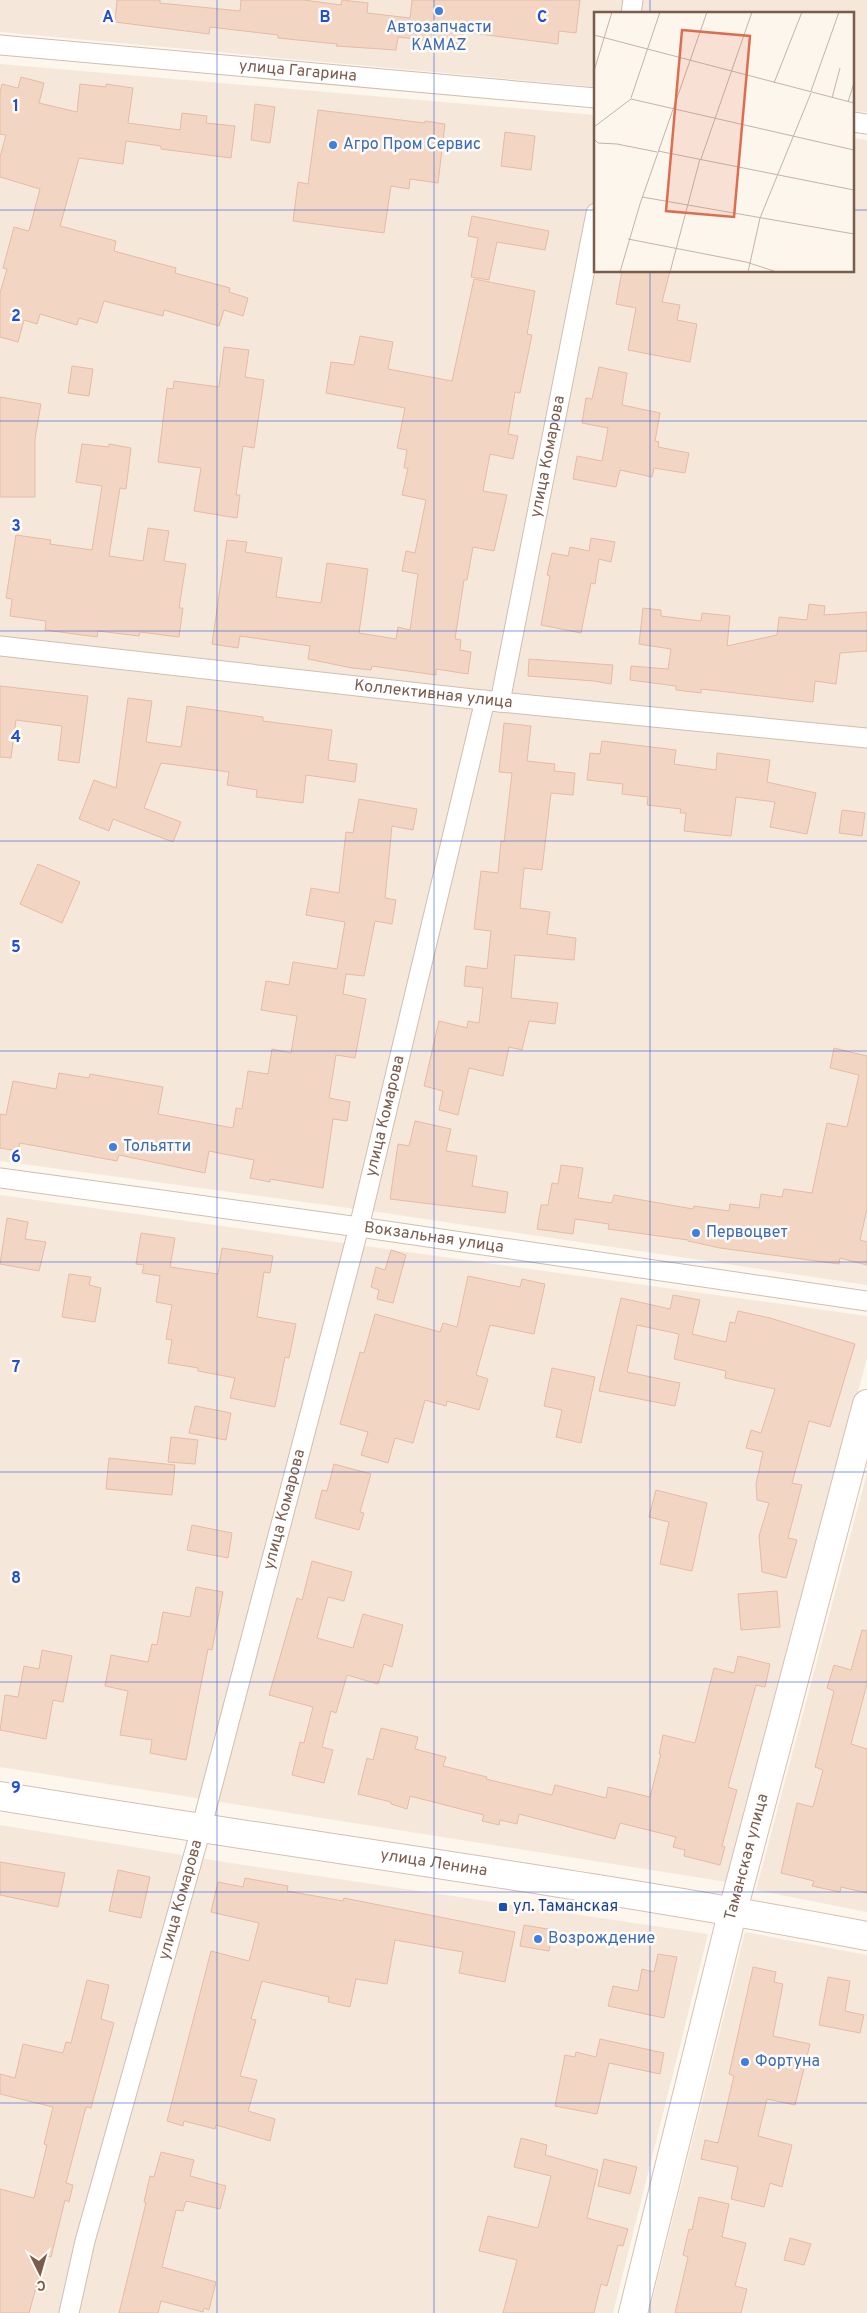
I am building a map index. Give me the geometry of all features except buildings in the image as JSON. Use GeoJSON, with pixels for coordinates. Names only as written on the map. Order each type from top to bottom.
{"type":"FeatureCollection","features":[{"type":"Feature","properties":{"kind":"street","name":"улица Гагарина"},"geometry":{"type":"LineString","coordinates":[[0,45],[594,98]]}},
{"type":"Feature","properties":{"kind":"street"},"geometry":{"type":"LineString","coordinates":[[854,122],[867,124]]}},
{"type":"Feature","properties":{"kind":"street","name":"улица Комарова"},"geometry":{"type":"LineString","coordinates":[[69,2313],[88,2232],[201,1829],[358,1227],[492,701],[594,221]]}},
{"type":"Feature","properties":{"kind":"street","name":"Коллективная улица"},"geometry":{"type":"LineString","coordinates":[[0,646],[492,701],[867,738]]}},
{"type":"Feature","properties":{"kind":"street","name":"Вокзальная улица"},"geometry":{"type":"LineString","coordinates":[[0,1178],[358,1227],[867,1301]]}},
{"type":"Feature","properties":{"kind":"street","name":"Таманская улица"},"geometry":{"type":"LineString","coordinates":[[633,2313],[733,1910],[867,1404]]}},
{"type":"Feature","properties":{"kind":"street","name":"улица Ленина"},"geometry":{"type":"LineString","coordinates":[[0,1796],[201,1829],[733,1910],[867,1936]]}},
{"type":"Feature","properties":{"kind":"shaded area"},"geometry":{"type":"Polygon","coordinates":[[[0,0],[867,0],[867,112],[854,111],[854,12],[594,12],[594,87],[0,32],[0,0]]]}},
{"type":"Feature","properties":{"kind":"shaded area"},"geometry":{"type":"Polygon","coordinates":[[[0,64],[594,115],[594,272],[854,272],[854,138],[867,140],[867,1285],[378,1212],[0,1161],[0,64]]]}},
{"type":"Feature","properties":{"kind":"shaded area"},"geometry":{"type":"Polygon","coordinates":[[[0,1195],[867,1316],[867,1358],[727,1882],[0,1767],[0,1195]]]}},
{"type":"Feature","properties":{"kind":"shaded area"},"geometry":{"type":"Polygon","coordinates":[[[867,1473],[867,1912],[756,1890],[867,1473]]]}},
{"type":"Feature","properties":{"kind":"shaded area"},"geometry":{"type":"Polygon","coordinates":[[[0,1825],[231,1863],[708,1934],[613,2313],[0,2313],[0,1825]]]}},
{"type":"Feature","properties":{"kind":"shaded area"},"geometry":{"type":"Polygon","coordinates":[[[745,1932],[867,1955],[867,2313],[649,2313],[745,1932]]]}},
{"type":"Feature","properties":{"kind":"place","name":"Автозапчасти КАМАZ"},"geometry":{"type":"Point","coordinates":[439,11]}},
{"type":"Feature","properties":{"kind":"place","name":"Агро Пром Сервис"},"geometry":{"type":"Point","coordinates":[333,145]}},
{"type":"Feature","properties":{"kind":"place","name":"Тольятти"},"geometry":{"type":"Point","coordinates":[113,1147]}},
{"type":"Feature","properties":{"kind":"place","name":"Первоцвет"},"geometry":{"type":"Point","coordinates":[696,1233]}},
{"type":"Feature","properties":{"kind":"place","name":"ул. Таманская"},"geometry":{"type":"Point","coordinates":[503,1907]}},
{"type":"Feature","properties":{"kind":"place","name":"Возрождение"},"geometry":{"type":"Point","coordinates":[538,1939]}},
{"type":"Feature","properties":{"kind":"place","name":"Фортуна"},"geometry":{"type":"Point","coordinates":[745,2062]}}]}
